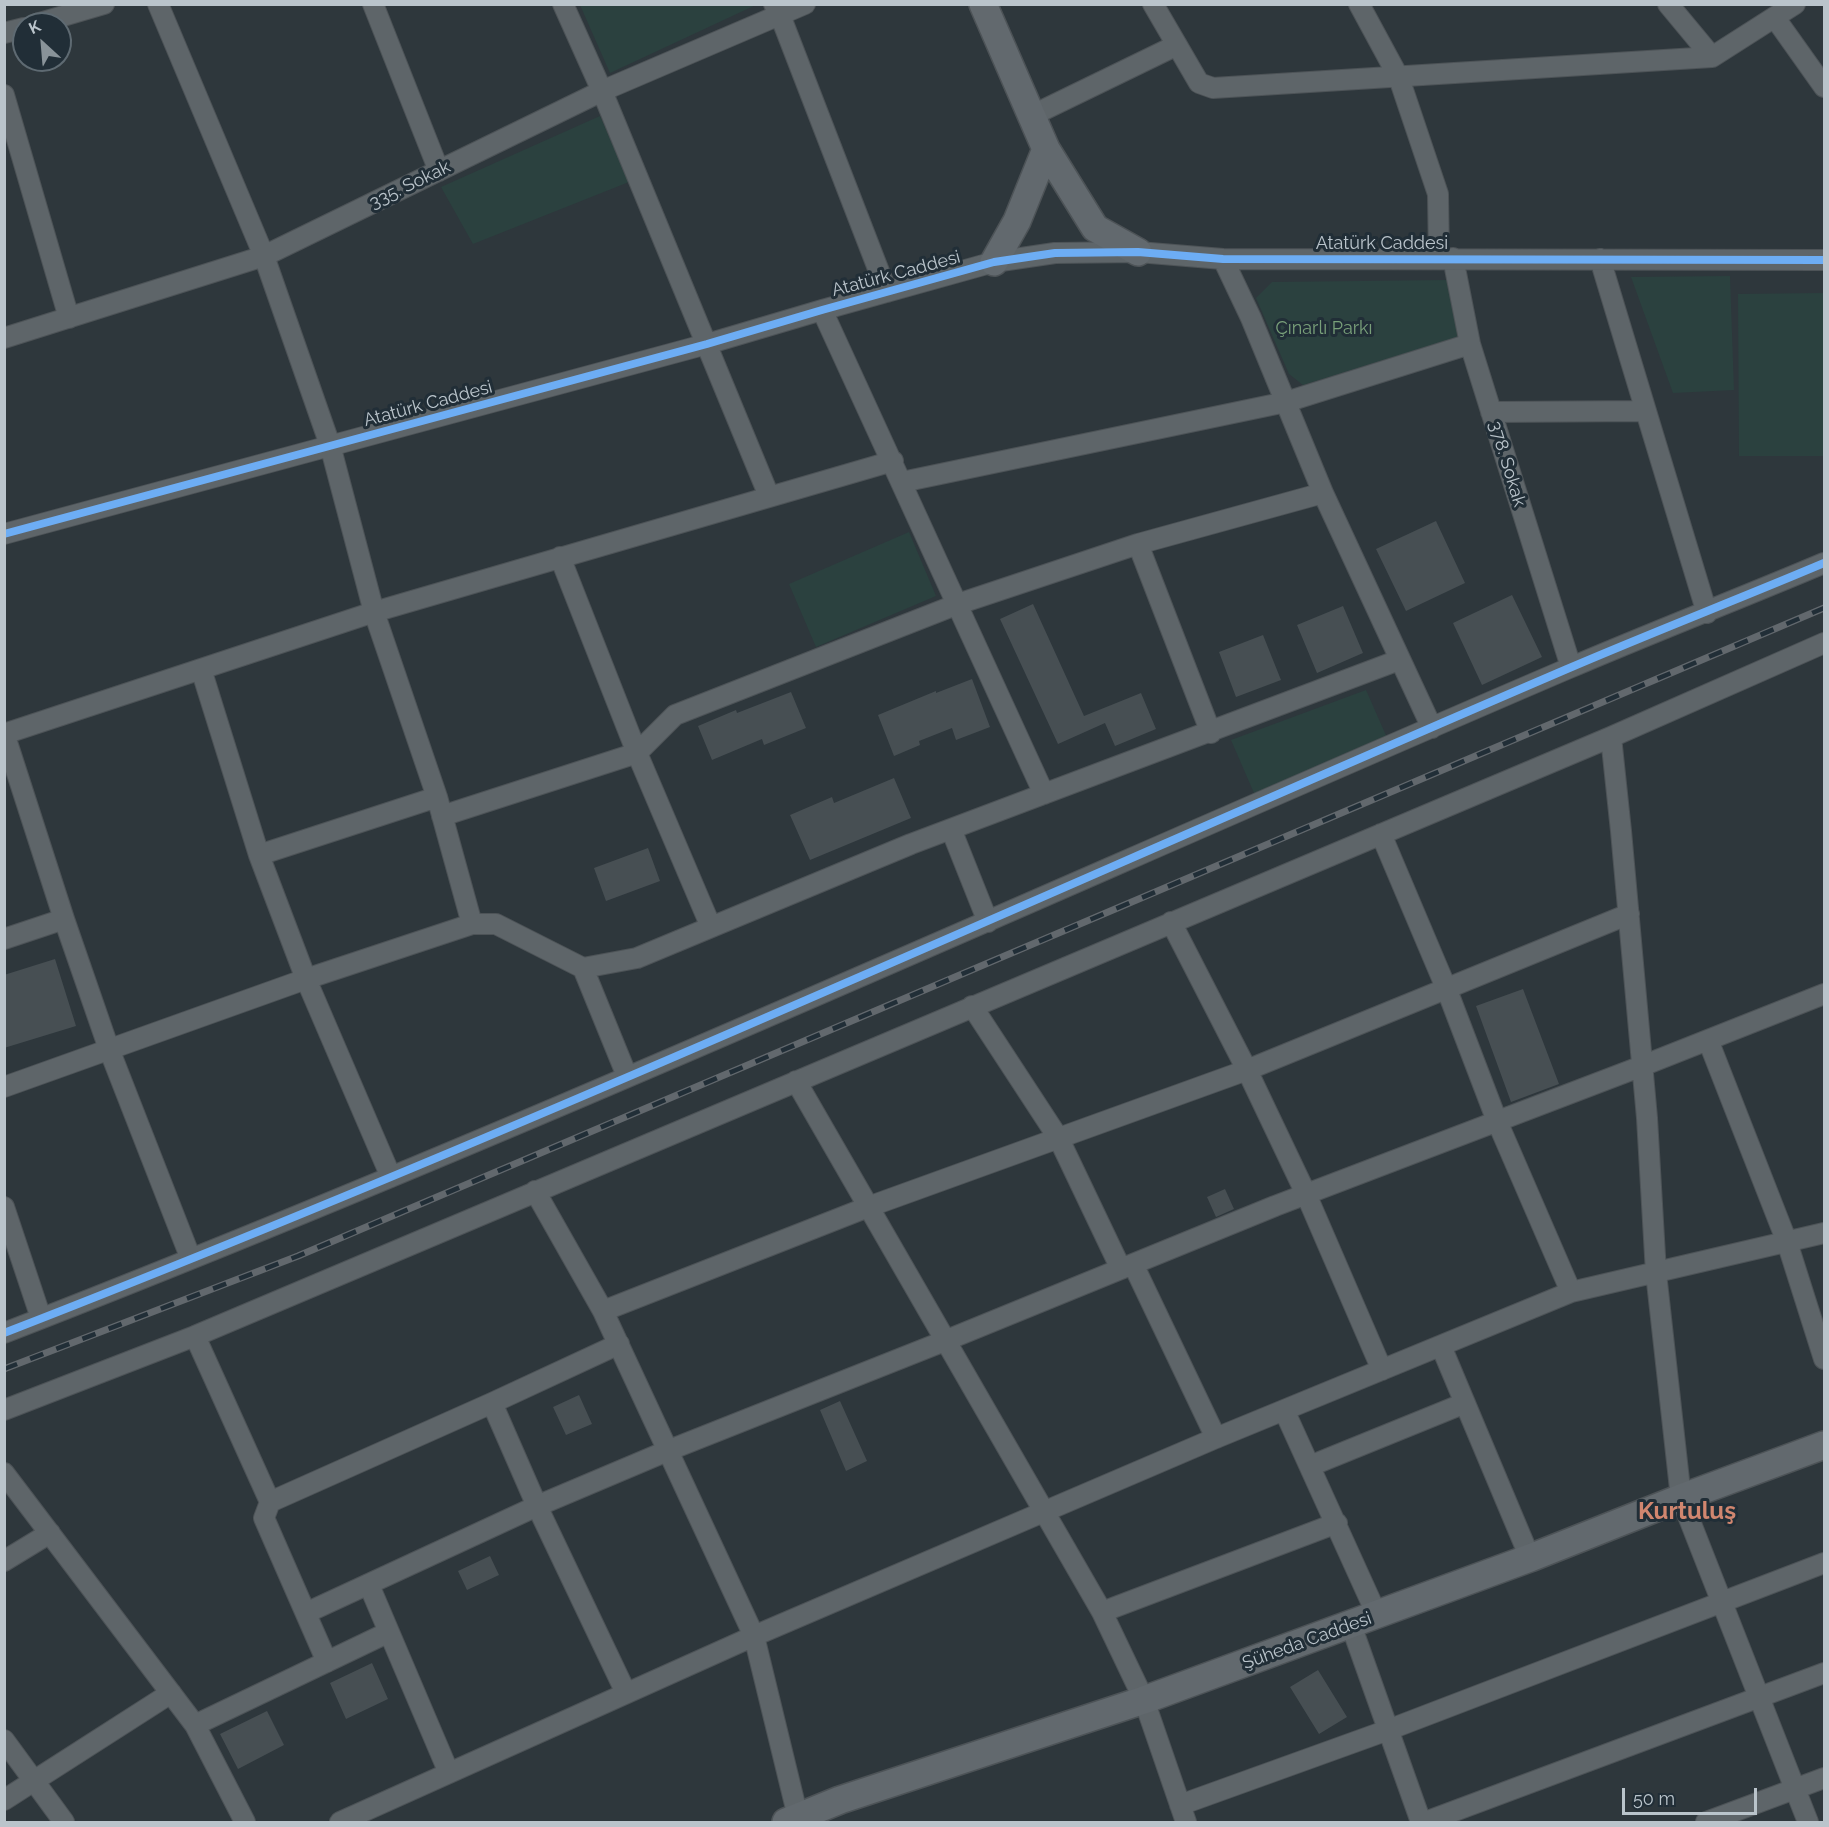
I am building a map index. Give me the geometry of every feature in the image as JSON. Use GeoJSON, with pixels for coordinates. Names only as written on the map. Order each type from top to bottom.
{"type":"FeatureCollection","features":[{"type":"Feature","properties":{"kind":"main road"},"geometry":{"type":"LineString","coordinates":[[983,4],[1046,149],[1095,228],[1138,252]]}},
{"type":"Feature","properties":{"kind":"main road"},"geometry":{"type":"LineString","coordinates":[[994,262],[1017,221],[1046,149]]}},
{"type":"Feature","properties":{"kind":"main road","name":"Şüheda Caddesi"},"geometry":{"type":"LineString","coordinates":[[792,1820],[840,1800],[1144,1700],[1351,1625],[1824,1445]]}},
{"type":"Feature","properties":{"kind":"street"},"geometry":{"type":"LineString","coordinates":[[72,13],[104,4]]}},
{"type":"Feature","properties":{"kind":"street"},"geometry":{"type":"LineString","coordinates":[[159,4],[264,256],[330,445],[374,612],[437,797],[472,924]]}},
{"type":"Feature","properties":{"kind":"street"},"geometry":{"type":"LineString","coordinates":[[373,4],[439,171]]}},
{"type":"Feature","properties":{"kind":"street"},"geometry":{"type":"LineString","coordinates":[[563,4],[602,91],[769,496]]}},
{"type":"Feature","properties":{"kind":"street","name":"335. Sokak"},"geometry":{"type":"LineString","coordinates":[[4,338],[264,256],[602,91],[777,10],[805,4]]}},
{"type":"Feature","properties":{"kind":"street"},"geometry":{"type":"LineString","coordinates":[[1153,4],[1199,83],[1213,88],[1712,57],[1795,4]]}},
{"type":"Feature","properties":{"kind":"street","name":"378. Sokak"},"geometry":{"type":"LineString","coordinates":[[1359,4],[1399,78],[1438,194],[1446,258],[1470,344],[1571,667]]}},
{"type":"Feature","properties":{"kind":"street"},"geometry":{"type":"LineString","coordinates":[[1668,4],[1712,57]]}},
{"type":"Feature","properties":{"kind":"street"},"geometry":{"type":"LineString","coordinates":[[777,10],[887,291]]}},
{"type":"Feature","properties":{"kind":"street"},"geometry":{"type":"LineString","coordinates":[[1774,18],[1824,87]]}},
{"type":"Feature","properties":{"kind":"street"},"geometry":{"type":"LineString","coordinates":[[1031,116],[1177,45]]}},
{"type":"Feature","properties":{"kind":"street"},"geometry":{"type":"LineString","coordinates":[[4,95],[69,318]]}},
{"type":"Feature","properties":{"kind":"street","name":"Atatürk Caddesi"},"geometry":{"type":"LineString","coordinates":[[4,534],[707,344],[994,262],[1055,253],[1138,252],[1223,259],[1824,260]]}},
{"type":"Feature","properties":{"kind":"street"},"geometry":{"type":"LineString","coordinates":[[1223,259],[1251,318],[1323,493],[1432,728]]}},
{"type":"Feature","properties":{"kind":"street"},"geometry":{"type":"LineString","coordinates":[[1600,259],[1707,613]]}},
{"type":"Feature","properties":{"kind":"street"},"geometry":{"type":"LineString","coordinates":[[822,310],[893,460],[1044,794]]}},
{"type":"Feature","properties":{"kind":"street"},"geometry":{"type":"LineString","coordinates":[[902,482],[1286,402],[1470,344]]}},
{"type":"Feature","properties":{"kind":"street"},"geometry":{"type":"LineString","coordinates":[[1491,412],[1646,411]]}},
{"type":"Feature","properties":{"kind":"street"},"geometry":{"type":"LineString","coordinates":[[191,1259],[109,1048],[64,919],[5,734],[374,612],[893,460]]}},
{"type":"Feature","properties":{"kind":"street"},"geometry":{"type":"LineString","coordinates":[[442,816],[637,753],[675,716],[958,604],[1138,544],[1323,493]]}},
{"type":"Feature","properties":{"kind":"street"},"geometry":{"type":"LineString","coordinates":[[1138,544],[1211,733]]}},
{"type":"Feature","properties":{"kind":"street"},"geometry":{"type":"LineString","coordinates":[[560,557],[637,753],[711,927]]}},
{"type":"Feature","properties":{"kind":"street"},"geometry":{"type":"LineString","coordinates":[[4,1333],[391,1177],[988,922],[1571,667],[1824,563]]}},
{"type":"Feature","properties":{"kind":"street"},"geometry":{"type":"LineString","coordinates":[[4,1410],[195,1336],[1611,737],[1824,643]]}},
{"type":"Feature","properties":{"kind":"street"},"geometry":{"type":"LineString","coordinates":[[4,1087],[306,979],[472,924],[496,924],[583,968],[637,958],[951,829],[1211,733],[1399,660]]}},
{"type":"Feature","properties":{"kind":"street"},"geometry":{"type":"LineString","coordinates":[[201,669],[259,855],[306,979],[391,1177]]}},
{"type":"Feature","properties":{"kind":"street"},"geometry":{"type":"LineString","coordinates":[[1611,737],[1642,1066],[1656,1274],[1681,1498],[1808,1822]]}},
{"type":"Feature","properties":{"kind":"street"},"geometry":{"type":"LineString","coordinates":[[259,855],[437,797]]}},
{"type":"Feature","properties":{"kind":"street"},"geometry":{"type":"LineString","coordinates":[[951,829],[988,922]]}},
{"type":"Feature","properties":{"kind":"street"},"geometry":{"type":"LineString","coordinates":[[1381,834],[1447,990],[1497,1121],[1571,1292]]}},
{"type":"Feature","properties":{"kind":"street"},"geometry":{"type":"LineString","coordinates":[[603,1311],[868,1207],[1248,1070],[1629,914]]}},
{"type":"Feature","properties":{"kind":"street"},"geometry":{"type":"LineString","coordinates":[[4,939],[64,919]]}},
{"type":"Feature","properties":{"kind":"street"},"geometry":{"type":"LineString","coordinates":[[1171,922],[1248,1070],[1306,1194],[1382,1370]]}},
{"type":"Feature","properties":{"kind":"street"},"geometry":{"type":"LineString","coordinates":[[583,968],[627,1076]]}},
{"type":"Feature","properties":{"kind":"street"},"geometry":{"type":"LineString","coordinates":[[306,1613],[537,1506],[667,1451],[1306,1194],[1824,994]]}},
{"type":"Feature","properties":{"kind":"street"},"geometry":{"type":"LineString","coordinates":[[972,1006],[1059,1139],[1216,1438]]}},
{"type":"Feature","properties":{"kind":"street"},"geometry":{"type":"LineString","coordinates":[[1708,1040],[1787,1242],[1824,1359]]}},
{"type":"Feature","properties":{"kind":"street"},"geometry":{"type":"LineString","coordinates":[[796,1081],[1102,1612],[1144,1700],[1183,1814],[1388,1730],[1824,1563]]}},
{"type":"Feature","properties":{"kind":"street"},"geometry":{"type":"LineString","coordinates":[[535,1191],[603,1311],[754,1636],[792,1820]]}},
{"type":"Feature","properties":{"kind":"street"},"geometry":{"type":"LineString","coordinates":[[4,1208],[41,1318]]}},
{"type":"Feature","properties":{"kind":"street"},"geometry":{"type":"LineString","coordinates":[[340,1822],[754,1636],[1043,1511],[1571,1292],[1824,1233]]}},
{"type":"Feature","properties":{"kind":"street"},"geometry":{"type":"LineString","coordinates":[[195,1336],[270,1502],[264,1518],[327,1662]]}},
{"type":"Feature","properties":{"kind":"street"},"geometry":{"type":"LineString","coordinates":[[270,1502],[618,1344]]}},
{"type":"Feature","properties":{"kind":"street"},"geometry":{"type":"LineString","coordinates":[[1441,1346],[1530,1558]]}},
{"type":"Feature","properties":{"kind":"street"},"geometry":{"type":"LineString","coordinates":[[492,1403],[537,1506],[626,1693]]}},
{"type":"Feature","properties":{"kind":"street"},"geometry":{"type":"LineString","coordinates":[[1310,1466],[1465,1403]]}},
{"type":"Feature","properties":{"kind":"street"},"geometry":{"type":"LineString","coordinates":[[1284,1410],[1377,1615]]}},
{"type":"Feature","properties":{"kind":"street"},"geometry":{"type":"LineString","coordinates":[[4,1473],[195,1725],[245,1822]]}},
{"type":"Feature","properties":{"kind":"street"},"geometry":{"type":"LineString","coordinates":[[1102,1612],[1337,1523]]}},
{"type":"Feature","properties":{"kind":"street"},"geometry":{"type":"LineString","coordinates":[[4,1561],[50,1533]]}},
{"type":"Feature","properties":{"kind":"street"},"geometry":{"type":"LineString","coordinates":[[369,1585],[449,1773]]}},
{"type":"Feature","properties":{"kind":"street"},"geometry":{"type":"LineString","coordinates":[[1351,1625],[1423,1822],[1824,1673]]}},
{"type":"Feature","properties":{"kind":"street"},"geometry":{"type":"LineString","coordinates":[[195,1725],[389,1632]]}},
{"type":"Feature","properties":{"kind":"street"},"geometry":{"type":"LineString","coordinates":[[4,1800],[171,1693]]}},
{"type":"Feature","properties":{"kind":"street"},"geometry":{"type":"LineString","coordinates":[[4,1740],[64,1822]]}},
{"type":"Feature","properties":{"kind":"street"},"geometry":{"type":"LineString","coordinates":[[1706,1822],[1824,1778]]}},
{"type":"Feature","properties":{"kind":"green space"},"geometry":{"type":"Polygon","coordinates":[[[580,4],[758,4],[610,73],[580,5],[580,4]]]}},
{"type":"Feature","properties":{"kind":"green space"},"geometry":{"type":"Polygon","coordinates":[[[600,116],[629,182],[473,244],[441,187],[600,116]]]}},
{"type":"Feature","properties":{"kind":"green space"},"geometry":{"type":"Polygon","coordinates":[[[1730,276],[1734,390],[1673,393],[1631,277],[1730,276]]]}},
{"type":"Feature","properties":{"kind":"green space","name":"Çınarlı Parkı"},"geometry":{"type":"Polygon","coordinates":[[[1448,280],[1463,331],[1458,337],[1303,385],[1289,374],[1256,298],[1272,282],[1448,280]]]}},
{"type":"Feature","properties":{"kind":"green space"},"geometry":{"type":"Polygon","coordinates":[[[1824,293],[1824,456],[1739,456],[1738,294],[1824,293]]]}},
{"type":"Feature","properties":{"kind":"green space"},"geometry":{"type":"Polygon","coordinates":[[[909,532],[936,596],[816,647],[789,584],[909,532]]]}},
{"type":"Feature","properties":{"kind":"green space"},"geometry":{"type":"Polygon","coordinates":[[[1366,690],[1388,740],[1257,800],[1231,740],[1366,690]]]}},
{"type":"Feature","properties":{"kind":"building"},"geometry":{"type":"Polygon","coordinates":[[[1436,521],[1465,583],[1406,611],[1376,549],[1436,521]]]}},
{"type":"Feature","properties":{"kind":"building"},"geometry":{"type":"Polygon","coordinates":[[[1512,595],[1542,657],[1482,685],[1453,623],[1512,595]]]}},
{"type":"Feature","properties":{"kind":"building"},"geometry":{"type":"Polygon","coordinates":[[[1033,604],[1084,716],[1141,693],[1156,729],[1115,746],[1105,723],[1058,744],[1000,619],[1033,604]]]}},
{"type":"Feature","properties":{"kind":"building"},"geometry":{"type":"Polygon","coordinates":[[[1343,606],[1363,653],[1317,673],[1297,625],[1343,606]]]}},
{"type":"Feature","properties":{"kind":"building"},"geometry":{"type":"Polygon","coordinates":[[[1263,635],[1281,680],[1236,697],[1219,652],[1263,635]]]}},
{"type":"Feature","properties":{"kind":"building"},"geometry":{"type":"Polygon","coordinates":[[[972,679],[990,727],[956,740],[952,728],[919,741],[920,745],[894,756],[878,715],[972,679]]]}},
{"type":"Feature","properties":{"kind":"building"},"geometry":{"type":"Polygon","coordinates":[[[791,692],[806,728],[764,745],[762,739],[712,760],[698,726],[736,710],[737,713],[791,692]]]}},
{"type":"Feature","properties":{"kind":"building"},"geometry":{"type":"Polygon","coordinates":[[[894,778],[911,818],[810,860],[790,815],[832,797],[834,803],[894,778]]]}},
{"type":"Feature","properties":{"kind":"building"},"geometry":{"type":"Polygon","coordinates":[[[648,848],[660,881],[606,901],[594,868],[648,848]]]}},
{"type":"Feature","properties":{"kind":"building"},"geometry":{"type":"Polygon","coordinates":[[[55,959],[76,1026],[4,1048],[4,975],[55,959]]]}},
{"type":"Feature","properties":{"kind":"building"},"geometry":{"type":"Polygon","coordinates":[[[1523,989],[1559,1084],[1511,1102],[1476,1006],[1523,989]]]}},
{"type":"Feature","properties":{"kind":"building"},"geometry":{"type":"Polygon","coordinates":[[[1225,1189],[1234,1209],[1216,1217],[1207,1197],[1225,1189]]]}},
{"type":"Feature","properties":{"kind":"building"},"geometry":{"type":"Polygon","coordinates":[[[579,1395],[592,1424],[566,1435],[553,1407],[579,1395]]]}},
{"type":"Feature","properties":{"kind":"building"},"geometry":{"type":"Polygon","coordinates":[[[840,1401],[867,1461],[846,1471],[820,1410],[840,1401]]]}},
{"type":"Feature","properties":{"kind":"building"},"geometry":{"type":"Polygon","coordinates":[[[490,1556],[499,1575],[467,1590],[458,1571],[490,1556]]]}},
{"type":"Feature","properties":{"kind":"building"},"geometry":{"type":"Polygon","coordinates":[[[372,1663],[388,1699],[346,1719],[330,1683],[372,1663]]]}},
{"type":"Feature","properties":{"kind":"building"},"geometry":{"type":"Polygon","coordinates":[[[1318,1670],[1347,1717],[1319,1734],[1290,1687],[1318,1670]]]}},
{"type":"Feature","properties":{"kind":"building"},"geometry":{"type":"Polygon","coordinates":[[[267,1711],[284,1745],[238,1769],[220,1734],[267,1711]]]}},
{"type":"Feature","properties":{"kind":"railway"},"geometry":{"type":"LineString","coordinates":[[4,1369],[298,1256],[1824,608]]}},
{"type":"Feature","properties":{"kind":"cycle path"},"geometry":{"type":"LineString","coordinates":[[4,534],[707,344],[994,262],[1055,253],[1138,252],[1223,259],[1824,260]]}},
{"type":"Feature","properties":{"kind":"cycle path"},"geometry":{"type":"LineString","coordinates":[[4,1333],[201,1255],[593,1092],[1567,669],[1824,563]]}},
{"type":"Feature","properties":{"kind":"district","name":"Kurtuluş"},"geometry":{"type":"Point","coordinates":[1687,1512]}}]}
